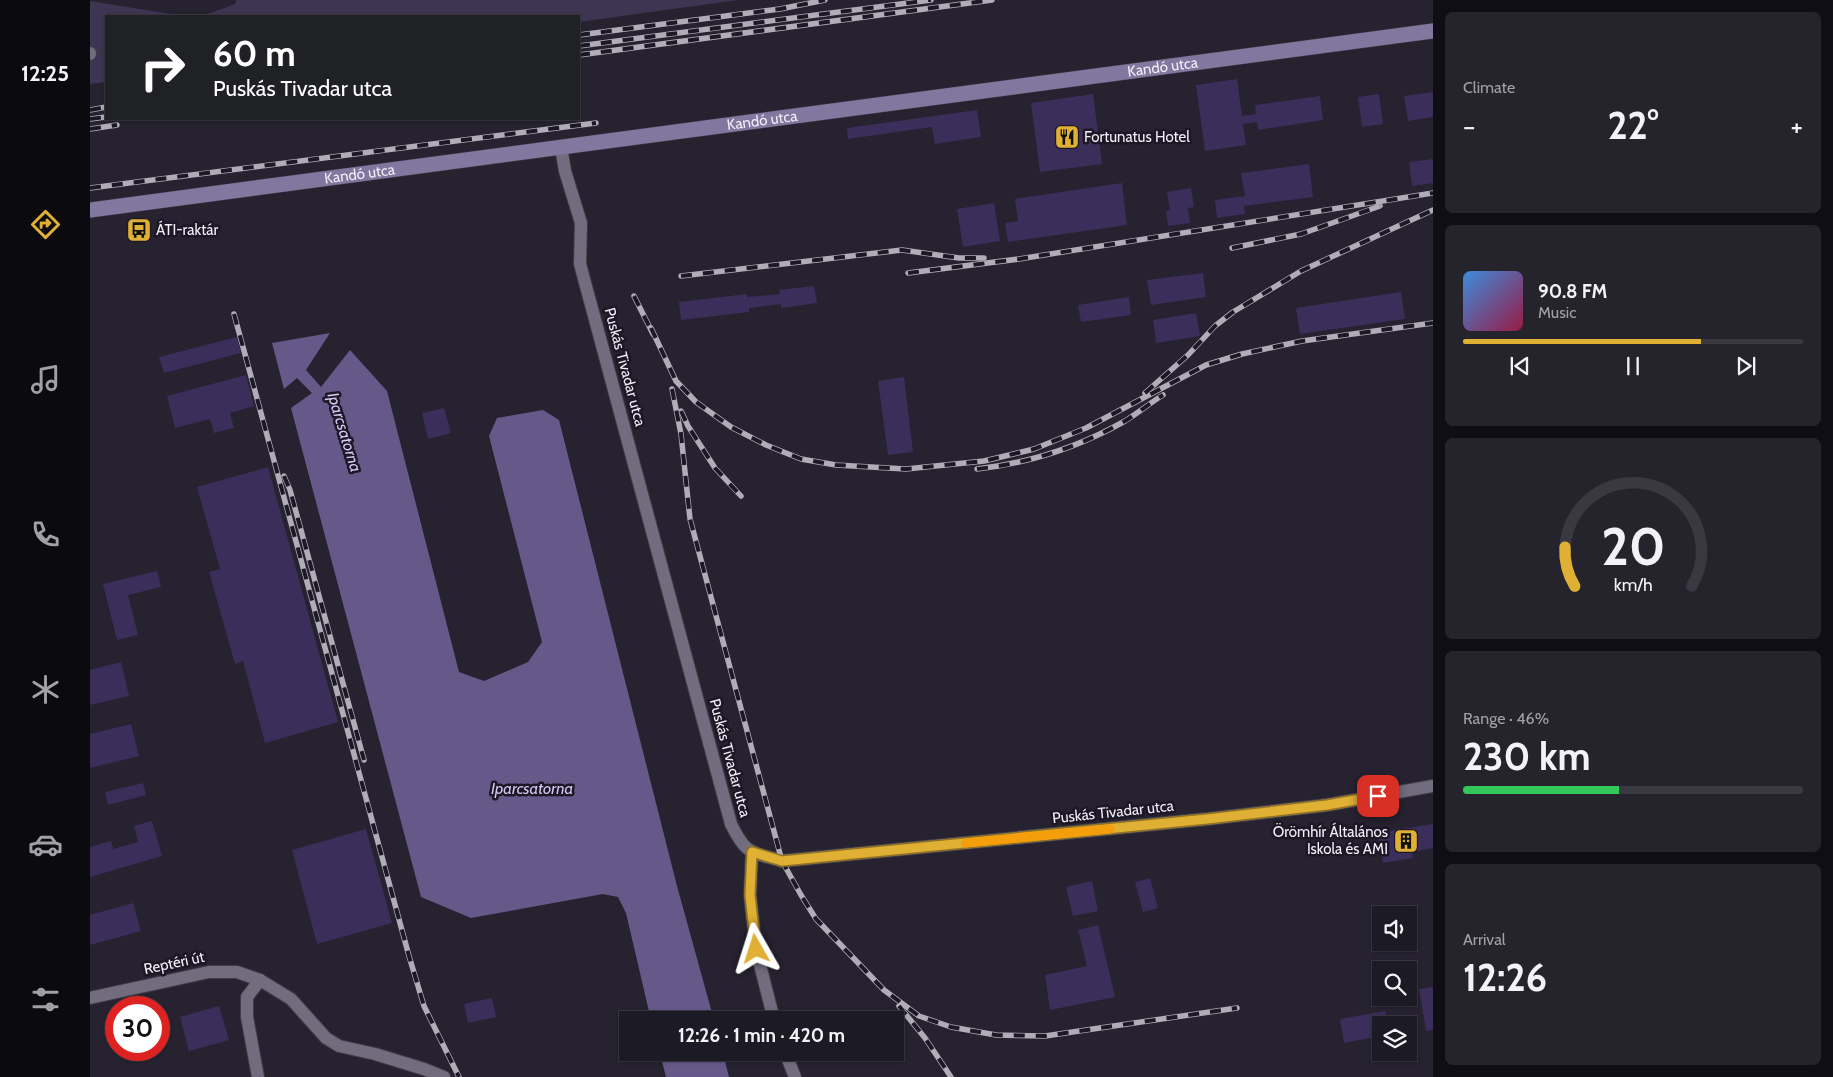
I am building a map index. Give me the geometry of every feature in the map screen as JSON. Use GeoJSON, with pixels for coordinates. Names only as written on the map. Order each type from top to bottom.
{"type":"FeatureCollection","features":[{"type":"Feature","properties":{"kind":"street","name":"Kandó utca"},"geometry":{"type":"LineString","coordinates":[[90,210],[1433,31]]}},
{"type":"Feature","properties":{"kind":"street","name":"Puskás Tivadar utca"},"geometry":{"type":"LineString","coordinates":[[560,147],[565,171],[581,223],[580,264],[728,814],[740,843],[752,852],[782,861],[1207,819],[1327,805],[1433,786]]}},
{"type":"Feature","properties":{"kind":"street"},"geometry":{"type":"LineString","coordinates":[[752,852],[750,895],[756,949],[772,1011]]}},
{"type":"Feature","properties":{"kind":"street","name":"Reptéri út"},"geometry":{"type":"LineString","coordinates":[[90,998],[209,972],[237,972],[260,980],[291,999],[326,1038],[339,1046],[424,1069],[444,1077]]}},
{"type":"Feature","properties":{"kind":"street"},"geometry":{"type":"LineString","coordinates":[[258,1077],[247,1017],[247,997],[260,980]]}},
{"type":"Feature","properties":{"kind":"street"},"geometry":{"type":"LineString","coordinates":[[789,1061],[795,1077]]}},
{"type":"Feature","properties":{"kind":"shaded area"},"geometry":{"type":"Polygon","coordinates":[[[236,0],[738,0],[580,22],[580,15],[205,15],[235,4],[236,0]]]}},
{"type":"Feature","properties":{"kind":"shaded area"},"geometry":{"type":"Polygon","coordinates":[[[90,1],[177,15],[105,15],[105,82],[90,84],[90,1]]]}},
{"type":"Feature","properties":{"kind":"water","name":"Iparcsatorna"},"geometry":{"type":"Polygon","coordinates":[[[330,333],[306,370],[321,387],[350,350],[387,391],[459,672],[484,681],[528,662],[542,642],[489,436],[497,418],[543,410],[559,420],[677,886],[712,1011],[649,1011],[626,913],[618,897],[603,894],[471,918],[421,897],[291,408],[312,393],[297,378],[284,389],[272,343],[330,333]]]}},
{"type":"Feature","properties":{"kind":"water"},"geometry":{"type":"Polygon","coordinates":[[[662,1061],[725,1061],[729,1077],[666,1077],[662,1061]]]}},
{"type":"Feature","properties":{"kind":"building"},"geometry":{"type":"Polygon","coordinates":[[[1237,79],[1242,116],[1256,114],[1255,105],[1320,96],[1323,120],[1258,130],[1257,122],[1243,124],[1246,145],[1205,151],[1196,85],[1237,79]]]}},
{"type":"Feature","properties":{"kind":"building"},"geometry":{"type":"Polygon","coordinates":[[[1433,92],[1433,117],[1408,121],[1404,96],[1433,92]]]}},
{"type":"Feature","properties":{"kind":"building","name":"Fortunatus Hotel"},"geometry":{"type":"Polygon","coordinates":[[[1093,94],[1102,164],[1040,172],[1031,103],[1093,94]]]}},
{"type":"Feature","properties":{"kind":"building"},"geometry":{"type":"Polygon","coordinates":[[[1379,94],[1383,124],[1362,127],[1358,97],[1379,94]]]}},
{"type":"Feature","properties":{"kind":"building"},"geometry":{"type":"Polygon","coordinates":[[[977,110],[981,137],[935,144],[932,127],[848,139],[847,128],[977,110]]]}},
{"type":"Feature","properties":{"kind":"building"},"geometry":{"type":"Polygon","coordinates":[[[1433,159],[1433,183],[1412,186],[1409,162],[1433,159]]]}},
{"type":"Feature","properties":{"kind":"building"},"geometry":{"type":"Polygon","coordinates":[[[1309,164],[1313,197],[1244,206],[1245,214],[1217,218],[1215,200],[1245,196],[1241,173],[1309,164]]]}},
{"type":"Feature","properties":{"kind":"building"},"geometry":{"type":"Polygon","coordinates":[[[1122,183],[1127,225],[1008,242],[1005,223],[1018,221],[1015,199],[1122,183]]]}},
{"type":"Feature","properties":{"kind":"building"},"geometry":{"type":"Polygon","coordinates":[[[1191,188],[1194,207],[1188,208],[1190,223],[1168,226],[1166,211],[1170,210],[1167,192],[1191,188]]]}},
{"type":"Feature","properties":{"kind":"building"},"geometry":{"type":"Polygon","coordinates":[[[994,203],[1000,241],[963,247],[957,209],[994,203]]]}},
{"type":"Feature","properties":{"kind":"building"},"geometry":{"type":"Polygon","coordinates":[[[1203,273],[1206,297],[1151,305],[1147,280],[1203,273]]]}},
{"type":"Feature","properties":{"kind":"building"},"geometry":{"type":"Polygon","coordinates":[[[814,286],[817,303],[781,308],[781,304],[749,308],[749,312],[681,320],[679,302],[747,294],[747,297],[780,294],[779,290],[814,286]]]}},
{"type":"Feature","properties":{"kind":"building"},"geometry":{"type":"Polygon","coordinates":[[[1401,292],[1405,319],[1300,334],[1296,308],[1401,292]]]}},
{"type":"Feature","properties":{"kind":"building"},"geometry":{"type":"Polygon","coordinates":[[[1129,297],[1131,315],[1081,322],[1078,305],[1129,297]]]}},
{"type":"Feature","properties":{"kind":"building"},"geometry":{"type":"Polygon","coordinates":[[[1196,313],[1200,336],[1156,343],[1153,320],[1196,313]]]}},
{"type":"Feature","properties":{"kind":"building"},"geometry":{"type":"Polygon","coordinates":[[[237,337],[241,353],[164,373],[159,357],[237,337]]]}},
{"type":"Feature","properties":{"kind":"building"},"geometry":{"type":"Polygon","coordinates":[[[246,375],[254,406],[230,413],[234,428],[214,433],[210,419],[175,428],[167,396],[246,375]]]}},
{"type":"Feature","properties":{"kind":"building"},"geometry":{"type":"Polygon","coordinates":[[[904,377],[913,452],[888,455],[878,381],[904,377]]]}},
{"type":"Feature","properties":{"kind":"building"},"geometry":{"type":"Polygon","coordinates":[[[444,408],[451,433],[428,439],[422,413],[444,408]]]}},
{"type":"Feature","properties":{"kind":"building"},"geometry":{"type":"Polygon","coordinates":[[[268,467],[338,722],[265,743],[243,661],[235,664],[209,572],[220,569],[197,487],[268,467]]]}},
{"type":"Feature","properties":{"kind":"building"},"geometry":{"type":"Polygon","coordinates":[[[157,571],[161,587],[128,595],[138,635],[117,640],[103,584],[157,571]]]}},
{"type":"Feature","properties":{"kind":"building"},"geometry":{"type":"Polygon","coordinates":[[[121,662],[129,696],[90,705],[90,670],[121,662]]]}},
{"type":"Feature","properties":{"kind":"building"},"geometry":{"type":"Polygon","coordinates":[[[131,724],[139,756],[90,768],[90,734],[131,724]]]}},
{"type":"Feature","properties":{"kind":"building"},"geometry":{"type":"Polygon","coordinates":[[[143,783],[146,795],[108,805],[105,792],[143,783]]]}},
{"type":"Feature","properties":{"kind":"building"},"geometry":{"type":"Polygon","coordinates":[[[152,821],[162,856],[90,877],[90,847],[111,841],[113,849],[138,842],[134,826],[152,821]]]}},
{"type":"Feature","properties":{"kind":"building","name":"Örömhír Általános Iskola és AMI"},"geometry":{"type":"Polygon","coordinates":[[[1433,824],[1433,848],[1412,852],[1413,858],[1383,863],[1377,833],[1433,824]]]}},
{"type":"Feature","properties":{"kind":"building"},"geometry":{"type":"Polygon","coordinates":[[[366,829],[392,923],[317,944],[292,850],[366,829]]]}},
{"type":"Feature","properties":{"kind":"building"},"geometry":{"type":"Polygon","coordinates":[[[1150,878],[1158,908],[1143,912],[1135,882],[1150,878]]]}},
{"type":"Feature","properties":{"kind":"building"},"geometry":{"type":"Polygon","coordinates":[[[1092,881],[1098,911],[1073,916],[1066,887],[1092,881]]]}},
{"type":"Feature","properties":{"kind":"building"},"geometry":{"type":"Polygon","coordinates":[[[133,903],[141,931],[90,945],[90,915],[133,903]]]}},
{"type":"Feature","properties":{"kind":"building"},"geometry":{"type":"Polygon","coordinates":[[[1098,925],[1115,997],[1050,1010],[1045,975],[1087,966],[1078,930],[1098,925]]]}},
{"type":"Feature","properties":{"kind":"building"},"geometry":{"type":"Polygon","coordinates":[[[1433,987],[1433,1030],[1426,1031],[1419,989],[1433,987]]]}},
{"type":"Feature","properties":{"kind":"building"},"geometry":{"type":"Polygon","coordinates":[[[492,998],[496,1017],[468,1023],[464,1004],[492,998]]]}},
{"type":"Feature","properties":{"kind":"building"},"geometry":{"type":"Polygon","coordinates":[[[219,1006],[229,1040],[189,1051],[180,1017],[219,1006]]]}},
{"type":"Feature","properties":{"kind":"building"},"geometry":{"type":"Polygon","coordinates":[[[1385,1011],[1386,1016],[1372,1016],[1372,1038],[1344,1043],[1340,1019],[1385,1011]]]}},
{"type":"Feature","properties":{"kind":"railway"},"geometry":{"type":"LineString","coordinates":[[580,35],[780,9],[825,0]]}},
{"type":"Feature","properties":{"kind":"railway"},"geometry":{"type":"LineString","coordinates":[[580,46],[931,0]]}},
{"type":"Feature","properties":{"kind":"railway"},"geometry":{"type":"LineString","coordinates":[[580,55],[992,0]]}},
{"type":"Feature","properties":{"kind":"railway"},"geometry":{"type":"LineString","coordinates":[[90,110],[105,107]]}},
{"type":"Feature","properties":{"kind":"railway"},"geometry":{"type":"LineString","coordinates":[[90,119],[105,117]]}},
{"type":"Feature","properties":{"kind":"railway"},"geometry":{"type":"LineString","coordinates":[[90,188],[596,123]]}},
{"type":"Feature","properties":{"kind":"railway"},"geometry":{"type":"LineString","coordinates":[[90,129],[117,125]]}},
{"type":"Feature","properties":{"kind":"railway"},"geometry":{"type":"LineString","coordinates":[[908,273],[1019,259],[1433,193]]}},
{"type":"Feature","properties":{"kind":"railway"},"geometry":{"type":"LineString","coordinates":[[1232,248],[1301,234],[1380,206]]}},
{"type":"Feature","properties":{"kind":"railway"},"geometry":{"type":"LineString","coordinates":[[1145,393],[1188,355],[1215,326],[1233,312],[1301,271],[1433,210]]}},
{"type":"Feature","properties":{"kind":"railway"},"geometry":{"type":"LineString","coordinates":[[681,276],[902,250],[959,258],[984,258]]}},
{"type":"Feature","properties":{"kind":"railway"},"geometry":{"type":"LineString","coordinates":[[634,296],[653,334]]}},
{"type":"Feature","properties":{"kind":"railway"},"geometry":{"type":"LineString","coordinates":[[234,314],[409,956],[424,1006],[459,1077]]}},
{"type":"Feature","properties":{"kind":"railway"},"geometry":{"type":"LineString","coordinates":[[651,328],[676,381],[696,402],[731,427],[766,445],[801,459],[836,465],[906,469],[984,461],[1034,449],[1086,428],[1206,365],[1242,354],[1302,341],[1433,323]]}},
{"type":"Feature","properties":{"kind":"railway"},"geometry":{"type":"LineString","coordinates":[[672,389],[681,434],[690,519],[782,861],[816,919],[884,990],[919,1016],[951,1027],[996,1035],[1045,1036],[1237,1008]]}},
{"type":"Feature","properties":{"kind":"railway"},"geometry":{"type":"LineString","coordinates":[[977,469],[1035,458],[1090,439],[1125,421],[1163,395]]}},
{"type":"Feature","properties":{"kind":"railway"},"geometry":{"type":"LineString","coordinates":[[681,411],[688,426],[715,468],[741,496]]}},
{"type":"Feature","properties":{"kind":"railway"},"geometry":{"type":"LineString","coordinates":[[284,476],[290,490],[364,760]]}},
{"type":"Feature","properties":{"kind":"railway"},"geometry":{"type":"LineString","coordinates":[[899,1006],[925,1038],[951,1077]]}},
{"type":"Feature","properties":{"kind":"slow traffic"},"geometry":{"type":"LineString","coordinates":[[966,843],[1110,829]]}},
{"type":"Feature","properties":{"kind":"place","name":"Fortunatus Hotel"},"geometry":{"type":"Point","coordinates":[1067,137]}},
{"type":"Feature","properties":{"kind":"place","name":"ÁTI-raktár"},"geometry":{"type":"Point","coordinates":[139,230]}},
{"type":"Feature","properties":{"kind":"place","name":"Örömhír Általános Iskola és AMI"},"geometry":{"type":"Point","coordinates":[1406,841]}},
{"type":"Feature","properties":{"kind":"route"},"geometry":{"type":"LineString","coordinates":[[756,949],[750,895],[752,852],[782,861],[1207,819],[1327,805],[1378,796]]}}]}
